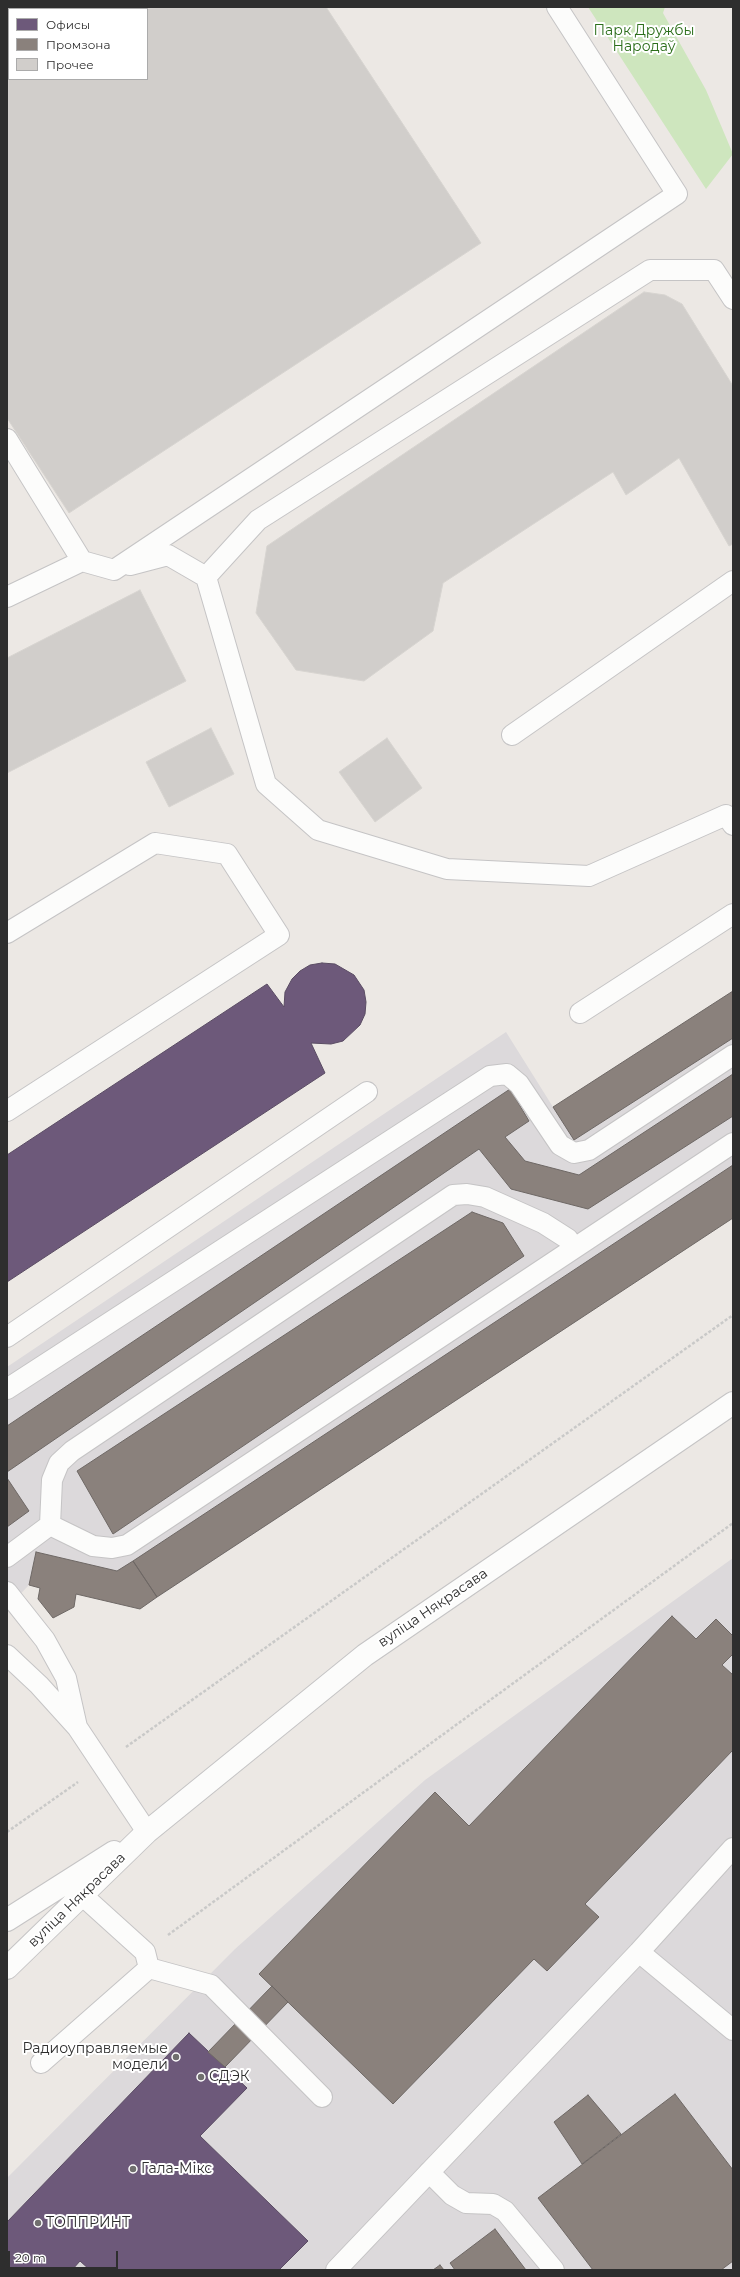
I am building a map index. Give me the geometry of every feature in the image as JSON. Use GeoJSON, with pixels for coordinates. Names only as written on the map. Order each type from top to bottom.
{"type":"FeatureCollection","features":[{"type":"Feature","properties":{"kind":"main road","name":"вуліца Някрасава"},"geometry":{"type":"LineString","coordinates":[[7,1968],[83,1896],[147,1832],[365,1655],[733,1403]]}},
{"type":"Feature","properties":{"kind":"main road","name":"вуліца Някрасава"},"geometry":{"type":"LineString","coordinates":[[7,1920],[147,1832]]}},
{"type":"Feature","properties":{"kind":"lane"},"geometry":{"type":"LineString","coordinates":[[114,570],[677,194],[557,7]]}},
{"type":"Feature","properties":{"kind":"lane"},"geometry":{"type":"LineString","coordinates":[[206,577],[258,520],[650,270],[714,270],[733,299]]}},
{"type":"Feature","properties":{"kind":"lane"},"geometry":{"type":"LineString","coordinates":[[7,439],[82,561]]}},
{"type":"Feature","properties":{"kind":"lane"},"geometry":{"type":"LineString","coordinates":[[7,597],[82,561],[114,570],[168,555],[206,577],[266,784],[318,830],[447,870],[589,876],[726,815],[733,826]]}},
{"type":"Feature","properties":{"kind":"lane"},"geometry":{"type":"LineString","coordinates":[[512,735],[733,581]]}},
{"type":"Feature","properties":{"kind":"lane"},"geometry":{"type":"LineString","coordinates":[[7,933],[155,843],[227,854],[278,935],[7,1111]]}},
{"type":"Feature","properties":{"kind":"lane"},"geometry":{"type":"LineString","coordinates":[[580,1013],[733,914]]}},
{"type":"Feature","properties":{"kind":"lane"},"geometry":{"type":"LineString","coordinates":[[7,1389],[490,1076],[507,1074],[519,1084],[560,1145],[574,1153],[588,1150],[733,1055]]}},
{"type":"Feature","properties":{"kind":"lane"},"geometry":{"type":"LineString","coordinates":[[7,1337],[367,1092]]}},
{"type":"Feature","properties":{"kind":"lane"},"geometry":{"type":"LineString","coordinates":[[50,1525],[93,1546],[112,1548],[127,1545],[733,1144]]}},
{"type":"Feature","properties":{"kind":"lane"},"geometry":{"type":"LineString","coordinates":[[50,1525],[52,1480],[59,1462],[72,1451],[454,1195],[467,1194],[485,1198],[543,1223],[568,1239],[574,1248]]}},
{"type":"Feature","properties":{"kind":"lane"},"geometry":{"type":"LineString","coordinates":[[7,1557],[50,1525]]}},
{"type":"Feature","properties":{"kind":"lane"},"geometry":{"type":"LineString","coordinates":[[7,1592],[45,1640],[66,1678],[77,1727]]}},
{"type":"Feature","properties":{"kind":"lane"},"geometry":{"type":"LineString","coordinates":[[7,1655],[39,1685],[77,1727],[147,1832]]}},
{"type":"Feature","properties":{"kind":"lane"},"geometry":{"type":"LineString","coordinates":[[336,2270],[640,1952],[733,1848]]}},
{"type":"Feature","properties":{"kind":"lane"},"geometry":{"type":"LineString","coordinates":[[83,1896],[147,1960],[211,1985],[322,2097]]}},
{"type":"Feature","properties":{"kind":"lane"},"geometry":{"type":"LineString","coordinates":[[640,1952],[733,2030]]}},
{"type":"Feature","properties":{"kind":"lane"},"geometry":{"type":"LineString","coordinates":[[41,2063],[147,1960]]}},
{"type":"Feature","properties":{"kind":"lane"},"geometry":{"type":"LineString","coordinates":[[429,2172],[452,2195],[466,2203],[493,2204],[505,2211],[554,2270]]}},
{"type":"Feature","properties":{"kind":"path"},"geometry":{"type":"LineString","coordinates":[[7,1832],[733,1315]]}},
{"type":"Feature","properties":{"kind":"path"},"geometry":{"type":"LineString","coordinates":[[147,1960],[733,1523]]}},
{"type":"Feature","properties":{"kind":"shaded area"},"geometry":{"type":"Polygon","coordinates":[[[733,991],[733,1218],[140,1609],[76,1594],[74,1607],[53,1618],[38,1599],[40,1588],[29,1585],[7,1608],[7,1367],[506,1032],[553,1107],[733,991]]]}},
{"type":"Feature","properties":{"kind":"shaded area"},"geometry":{"type":"Polygon","coordinates":[[[733,1558],[733,2270],[7,2270],[7,2178],[235,1949],[425,1780],[733,1558]]]}},
{"type":"Feature","properties":{"kind":"green space","name":"Парк Дружбы Народаў"},"geometry":{"type":"Polygon","coordinates":[[[588,7],[665,7],[663,13],[706,90],[733,154],[706,189],[588,7]]]}},
{"type":"Feature","properties":{"kind":"building: Офисы"},"geometry":{"type":"Polygon","coordinates":[[[322,963],[335,964],[354,975],[364,990],[366,1002],[365,1014],[360,1025],[343,1041],[331,1044],[311,1043],[325,1073],[7,1282],[7,1155],[267,984],[284,1007],[285,992],[292,979],[300,971],[310,965],[322,963]]]}},
{"type":"Feature","properties":{"kind":"building: Офисы"},"geometry":{"type":"Polygon","coordinates":[[[189,2033],[247,2088],[200,2136],[308,2241],[279,2270],[90,2270],[80,2261],[72,2270],[7,2270],[7,2222],[189,2033]]]}},
{"type":"Feature","properties":{"kind":"building: Промзона"},"geometry":{"type":"Polygon","coordinates":[[[733,991],[733,1038],[574,1140],[553,1107],[733,991]]]}},
{"type":"Feature","properties":{"kind":"building: Промзона"},"geometry":{"type":"Polygon","coordinates":[[[733,1074],[733,1116],[588,1209],[511,1189],[479,1149],[7,1472],[7,1426],[510,1089],[529,1121],[505,1137],[525,1161],[579,1175],[733,1074]]]}},
{"type":"Feature","properties":{"kind":"building: Промзона"},"geometry":{"type":"Polygon","coordinates":[[[733,1165],[733,1218],[157,1597],[133,1561],[733,1165]]]}},
{"type":"Feature","properties":{"kind":"building: Промзона"},"geometry":{"type":"Polygon","coordinates":[[[472,1212],[503,1223],[524,1256],[113,1534],[77,1471],[472,1212]]]}},
{"type":"Feature","properties":{"kind":"building: Промзона"},"geometry":{"type":"Polygon","coordinates":[[[7,1478],[29,1511],[7,1527],[7,1478]]]}},
{"type":"Feature","properties":{"kind":"building: Промзона"},"geometry":{"type":"Polygon","coordinates":[[[36,1552],[117,1571],[133,1561],[157,1597],[140,1609],[76,1594],[74,1607],[53,1618],[38,1599],[40,1588],[29,1585],[36,1552]]]}},
{"type":"Feature","properties":{"kind":"building: Промзона"},"geometry":{"type":"Polygon","coordinates":[[[672,1616],[696,1639],[716,1619],[733,1636],[733,1654],[722,1665],[733,1675],[733,1750],[585,1904],[599,1917],[547,1971],[534,1959],[393,2104],[259,1974],[435,1792],[469,1826],[672,1616]]]}},
{"type":"Feature","properties":{"kind":"building: Промзона"},"geometry":{"type":"Polygon","coordinates":[[[272,1986],[288,2002],[225,2067],[208,2052],[272,1986]]]}},
{"type":"Feature","properties":{"kind":"building: Промзона"},"geometry":{"type":"Polygon","coordinates":[[[675,2094],[733,2170],[733,2261],[721,2270],[593,2270],[538,2198],[675,2094]]]}},
{"type":"Feature","properties":{"kind":"building: Промзона"},"geometry":{"type":"Polygon","coordinates":[[[588,2095],[621,2134],[582,2164],[554,2122],[588,2095]]]}},
{"type":"Feature","properties":{"kind":"building: Промзона"},"geometry":{"type":"Polygon","coordinates":[[[495,2229],[526,2270],[455,2270],[450,2263],[495,2229]]]}},
{"type":"Feature","properties":{"kind":"building: Промзона"},"geometry":{"type":"Polygon","coordinates":[[[440,2265],[444,2270],[433,2270],[440,2265]]]}},
{"type":"Feature","properties":{"kind":"building: Прочее"},"geometry":{"type":"Polygon","coordinates":[[[7,7],[326,7],[481,243],[69,513],[7,418],[7,62],[8,80],[148,80],[148,8],[8,8],[8,60],[7,7]]]}},
{"type":"Feature","properties":{"kind":"building: Прочее"},"geometry":{"type":"Polygon","coordinates":[[[644,292],[665,295],[682,304],[733,386],[733,544],[729,546],[679,458],[626,495],[613,472],[443,583],[433,631],[364,681],[296,670],[256,613],[267,546],[644,292]]]}},
{"type":"Feature","properties":{"kind":"building: Прочее"},"geometry":{"type":"Polygon","coordinates":[[[140,590],[186,681],[7,773],[7,658],[140,590]]]}},
{"type":"Feature","properties":{"kind":"building: Прочее"},"geometry":{"type":"Polygon","coordinates":[[[211,728],[234,774],[169,807],[146,762],[211,728]]]}},
{"type":"Feature","properties":{"kind":"building: Прочее"},"geometry":{"type":"Polygon","coordinates":[[[387,738],[422,788],[375,822],[339,772],[387,738]]]}},
{"type":"Feature","properties":{"kind":"place","name":"Радиоуправляемые модели"},"geometry":{"type":"Point","coordinates":[176,2057]}},
{"type":"Feature","properties":{"kind":"place","name":"СДЭК"},"geometry":{"type":"Point","coordinates":[201,2077]}},
{"type":"Feature","properties":{"kind":"place","name":"Гала-Мікс"},"geometry":{"type":"Point","coordinates":[133,2169]}},
{"type":"Feature","properties":{"kind":"place","name":"ТОППРИНТ"},"geometry":{"type":"Point","coordinates":[38,2223]}}]}
